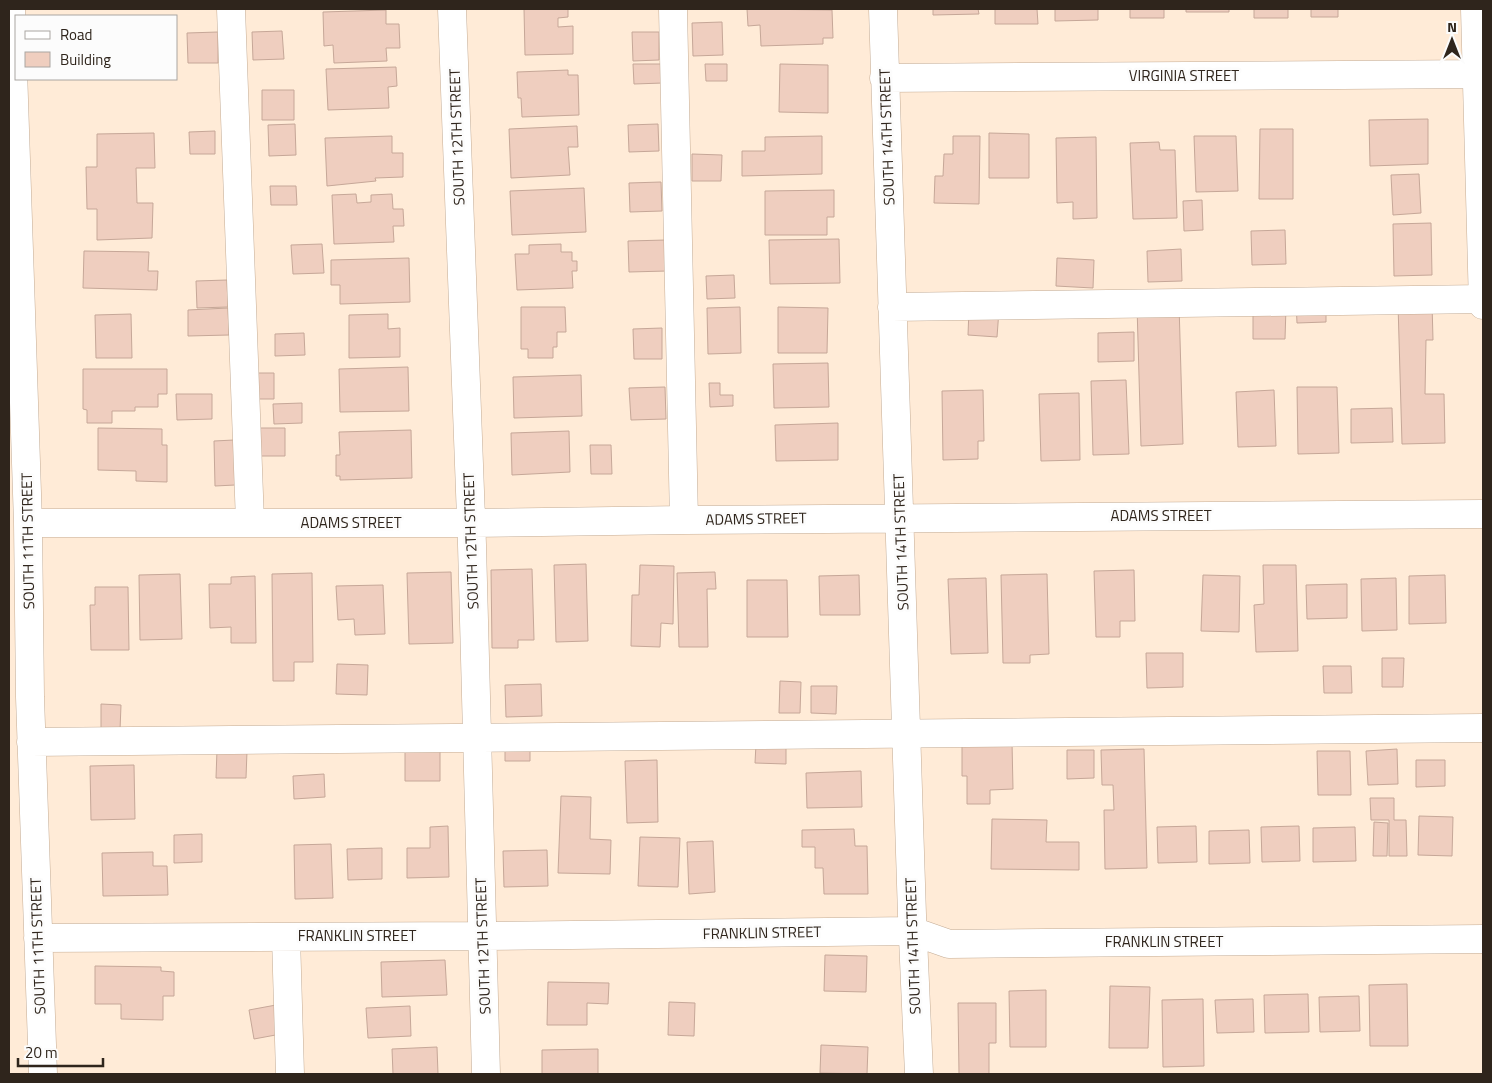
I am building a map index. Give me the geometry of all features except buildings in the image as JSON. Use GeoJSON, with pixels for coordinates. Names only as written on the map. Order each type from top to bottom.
{"type":"FeatureCollection","features":[{"type":"Feature","properties":{"kind":"street","name":"SOUTH 11TH STREET"},"geometry":{"type":"LineString","coordinates":[[10,9],[13,184],[28,523],[19,698],[32,742],[43,1074]]}},
{"type":"Feature","properties":{"kind":"street"},"geometry":{"type":"LineString","coordinates":[[231,9],[250,522]]}},
{"type":"Feature","properties":{"kind":"street","name":"SOUTH 12TH STREET"},"geometry":{"type":"LineString","coordinates":[[452,9],[471,523],[486,1074]]}},
{"type":"Feature","properties":{"kind":"street"},"geometry":{"type":"LineString","coordinates":[[673,9],[684,520]]}},
{"type":"Feature","properties":{"kind":"street","name":"SOUTH 14TH STREET"},"geometry":{"type":"LineString","coordinates":[[883,9],[912,931],[919,1074]]}},
{"type":"Feature","properties":{"kind":"street"},"geometry":{"type":"LineString","coordinates":[[1475,9],[1480,74],[1483,305]]}},
{"type":"Feature","properties":{"kind":"street","name":"VIRGINIA STREET"},"geometry":{"type":"LineString","coordinates":[[884,78],[1480,74]]}},
{"type":"Feature","properties":{"kind":"street"},"geometry":{"type":"LineString","coordinates":[[892,307],[1483,300]]}},
{"type":"Feature","properties":{"kind":"street","name":"ADAMS STREET"},"geometry":{"type":"LineString","coordinates":[[28,523],[471,523],[1483,514]]}},
{"type":"Feature","properties":{"kind":"street"},"geometry":{"type":"LineString","coordinates":[[32,742],[1483,728]]}},
{"type":"Feature","properties":{"kind":"street","name":"FRANKLIN STREET"},"geometry":{"type":"LineString","coordinates":[[38,938],[482,936],[912,931],[949,944],[1483,939]]}},
{"type":"Feature","properties":{"kind":"street"},"geometry":{"type":"LineString","coordinates":[[286,937],[290,1074]]}}]}
